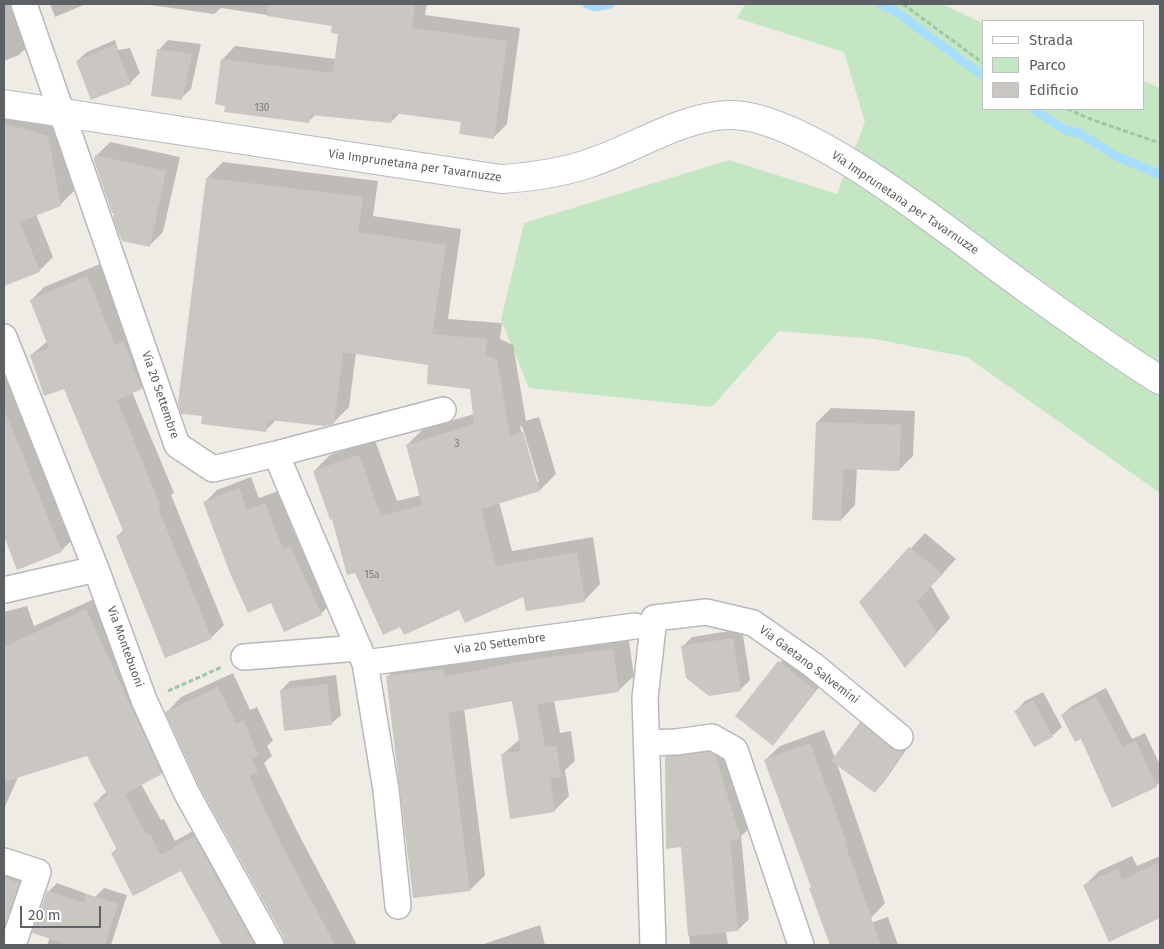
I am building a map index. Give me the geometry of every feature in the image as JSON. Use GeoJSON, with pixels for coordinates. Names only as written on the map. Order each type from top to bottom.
{"type":"FeatureCollection","features":[{"type":"Feature","properties":{"kind":"main road","name":"Via Imprunetana per Tavarnuzze"},"geometry":{"type":"LineString","coordinates":[[4,104],[500,179],[548,175],[592,163],[697,120],[729,115],[756,117],[795,132],[855,166],[1107,347],[1160,380]]}},
{"type":"Feature","properties":{"kind":"street","name":"Via 20 Settembre"},"geometry":{"type":"LineString","coordinates":[[24,4],[178,445],[214,469],[443,410]]}},
{"type":"Feature","properties":{"kind":"street","name":"Via Montebuoni"},"geometry":{"type":"LineString","coordinates":[[4,337],[96,569],[144,700],[186,792],[271,945]]}},
{"type":"Feature","properties":{"kind":"street"},"geometry":{"type":"LineString","coordinates":[[276,454],[362,656],[386,790],[398,906]]}},
{"type":"Feature","properties":{"kind":"street"},"geometry":{"type":"LineString","coordinates":[[4,590],[96,569]]}},
{"type":"Feature","properties":{"kind":"street","name":"Via Gaetano Salvemini"},"geometry":{"type":"LineString","coordinates":[[653,945],[646,698],[654,618],[706,612],[752,623],[813,666],[900,737]]}},
{"type":"Feature","properties":{"kind":"street","name":"Via 20 Settembre"},"geometry":{"type":"LineString","coordinates":[[244,657],[362,656],[635,626]]}},
{"type":"Feature","properties":{"kind":"street"},"geometry":{"type":"LineString","coordinates":[[647,743],[676,742],[712,737],[735,750],[801,945]]}},
{"type":"Feature","properties":{"kind":"street"},"geometry":{"type":"LineString","coordinates":[[4,861],[38,872],[13,945]]}},
{"type":"Feature","properties":{"kind":"path"},"geometry":{"type":"LineString","coordinates":[[903,4],[982,62]]}},
{"type":"Feature","properties":{"kind":"path"},"geometry":{"type":"LineString","coordinates":[[1068,110],[1160,143]]}},
{"type":"Feature","properties":{"kind":"path"},"geometry":{"type":"LineString","coordinates":[[144,700],[176,688],[244,657]]}},
{"type":"Feature","properties":{"kind":"green space"},"geometry":{"type":"Polygon","coordinates":[[[745,4],[942,4],[982,23],[982,110],[1144,110],[1144,81],[1160,88],[1160,493],[967,357],[874,339],[779,331],[712,407],[529,388],[501,320],[524,223],[729,160],[837,194],[865,122],[844,52],[737,18],[745,4]]]}},
{"type":"Feature","properties":{"kind":"building"},"geometry":{"type":"Polygon","coordinates":[[[268,4],[415,4],[412,28],[507,41],[494,139],[459,134],[461,122],[392,113],[391,123],[310,115],[309,123],[224,112],[225,106],[215,104],[221,59],[333,73],[338,34],[331,33],[332,26],[267,16],[268,4]]]}},
{"type":"Feature","properties":{"kind":"building"},"geometry":{"type":"Polygon","coordinates":[[[115,45],[131,84],[91,100],[76,61],[115,45]]]}},
{"type":"Feature","properties":{"kind":"building"},"geometry":{"type":"Polygon","coordinates":[[[157,49],[192,54],[182,100],[151,96],[157,49]]]}},
{"type":"Feature","properties":{"kind":"building"},"geometry":{"type":"Polygon","coordinates":[[[4,124],[48,136],[61,206],[20,222],[40,272],[4,286],[4,124]]]}},
{"type":"Feature","properties":{"kind":"building"},"geometry":{"type":"Polygon","coordinates":[[[95,155],[166,171],[150,247],[122,241],[113,218],[114,213],[112,213],[94,161],[95,155]]]}},
{"type":"Feature","properties":{"kind":"building"},"geometry":{"type":"Polygon","coordinates":[[[206,178],[363,197],[358,232],[446,245],[432,334],[487,339],[485,355],[497,360],[510,436],[523,432],[540,491],[481,509],[496,566],[577,552],[585,602],[526,611],[523,597],[465,623],[459,610],[404,635],[400,627],[383,635],[355,573],[347,575],[332,519],[330,520],[313,471],[359,455],[381,516],[422,505],[406,445],[474,424],[470,389],[427,384],[428,365],[343,352],[334,424],[324,426],[268,420],[266,432],[201,424],[202,416],[181,414],[178,403],[206,178]]]}},
{"type":"Feature","properties":{"kind":"building"},"geometry":{"type":"Polygon","coordinates":[[[87,276],[115,345],[123,341],[142,389],[117,400],[161,507],[158,508],[212,639],[165,658],[116,536],[124,533],[64,389],[44,396],[30,355],[49,348],[30,300],[87,276]]]}},
{"type":"Feature","properties":{"kind":"building"},"geometry":{"type":"Polygon","coordinates":[[[4,409],[62,552],[17,570],[4,536],[4,409]]]}},
{"type":"Feature","properties":{"kind":"building"},"geometry":{"type":"Polygon","coordinates":[[[816,422],[901,425],[899,471],[843,469],[841,521],[812,520],[816,422]]]}},
{"type":"Feature","properties":{"kind":"building"},"geometry":{"type":"Polygon","coordinates":[[[239,488],[247,510],[265,503],[283,549],[290,546],[322,615],[284,632],[271,603],[248,613],[230,573],[203,502],[239,488]]]}},
{"type":"Feature","properties":{"kind":"building"},"geometry":{"type":"Polygon","coordinates":[[[909,547],[943,574],[917,601],[937,633],[905,668],[859,602],[909,547]]]}},
{"type":"Feature","properties":{"kind":"building"},"geometry":{"type":"Polygon","coordinates":[[[86,609],[162,774],[125,794],[146,834],[149,833],[161,855],[194,836],[255,945],[222,945],[181,871],[133,896],[111,853],[117,850],[93,803],[108,796],[87,756],[4,782],[4,647],[86,609]]]}},
{"type":"Feature","properties":{"kind":"building"},"geometry":{"type":"Polygon","coordinates":[[[733,638],[741,691],[709,696],[686,678],[681,646],[733,638]]]}},
{"type":"Feature","properties":{"kind":"building"},"geometry":{"type":"Polygon","coordinates":[[[613,649],[619,692],[537,704],[545,747],[556,746],[561,777],[550,778],[555,812],[510,819],[501,754],[521,751],[512,701],[448,713],[470,891],[413,898],[386,676],[443,669],[444,677],[529,660],[613,649]]]}},
{"type":"Feature","properties":{"kind":"building"},"geometry":{"type":"Polygon","coordinates":[[[778,661],[816,691],[773,746],[735,716],[778,661]]]}},
{"type":"Feature","properties":{"kind":"building"},"geometry":{"type":"Polygon","coordinates":[[[327,684],[332,725],[284,731],[280,690],[327,684]]]}},
{"type":"Feature","properties":{"kind":"building"},"geometry":{"type":"Polygon","coordinates":[[[218,687],[236,724],[243,721],[259,756],[252,759],[258,772],[249,776],[281,844],[335,945],[285,945],[284,938],[199,786],[165,712],[218,687]]]}},
{"type":"Feature","properties":{"kind":"building"},"geometry":{"type":"Polygon","coordinates":[[[1096,697],[1123,747],[1136,741],[1157,787],[1112,808],[1081,739],[1075,742],[1061,715],[1096,697]]]}},
{"type":"Feature","properties":{"kind":"building"},"geometry":{"type":"Polygon","coordinates":[[[1033,700],[1053,737],[1034,747],[1014,711],[1033,700]]]}},
{"type":"Feature","properties":{"kind":"building"},"geometry":{"type":"Polygon","coordinates":[[[860,722],[891,748],[903,753],[875,793],[831,761],[860,722]]]}},
{"type":"Feature","properties":{"kind":"building"},"geometry":{"type":"Polygon","coordinates":[[[810,743],[847,843],[845,844],[881,945],[830,945],[809,888],[811,887],[764,760],[810,743]]]}},
{"type":"Feature","properties":{"kind":"building"},"geometry":{"type":"Polygon","coordinates":[[[709,752],[715,755],[741,839],[730,840],[738,931],[688,936],[681,847],[666,849],[665,757],[709,752]]]}},
{"type":"Feature","properties":{"kind":"building"},"geometry":{"type":"Polygon","coordinates":[[[1160,862],[1160,918],[1109,942],[1083,885],[1117,869],[1122,880],[1160,862]]]}},
{"type":"Feature","properties":{"kind":"building"},"geometry":{"type":"Polygon","coordinates":[[[4,878],[19,883],[5,925],[4,924],[4,878]]]}},
{"type":"Feature","properties":{"kind":"building"},"geometry":{"type":"Polygon","coordinates":[[[47,891],[84,903],[86,894],[118,904],[105,945],[70,945],[32,933],[47,891]]]}},
{"type":"Feature","properties":{"kind":"waterway"},"geometry":{"type":"LineString","coordinates":[[587,4],[595,7],[610,4]]}},
{"type":"Feature","properties":{"kind":"waterway"},"geometry":{"type":"LineString","coordinates":[[881,4],[898,13],[982,75]]}},
{"type":"Feature","properties":{"kind":"waterway"},"geometry":{"type":"LineString","coordinates":[[1035,110],[1065,130],[1079,133],[1114,155],[1160,175]]}}]}
